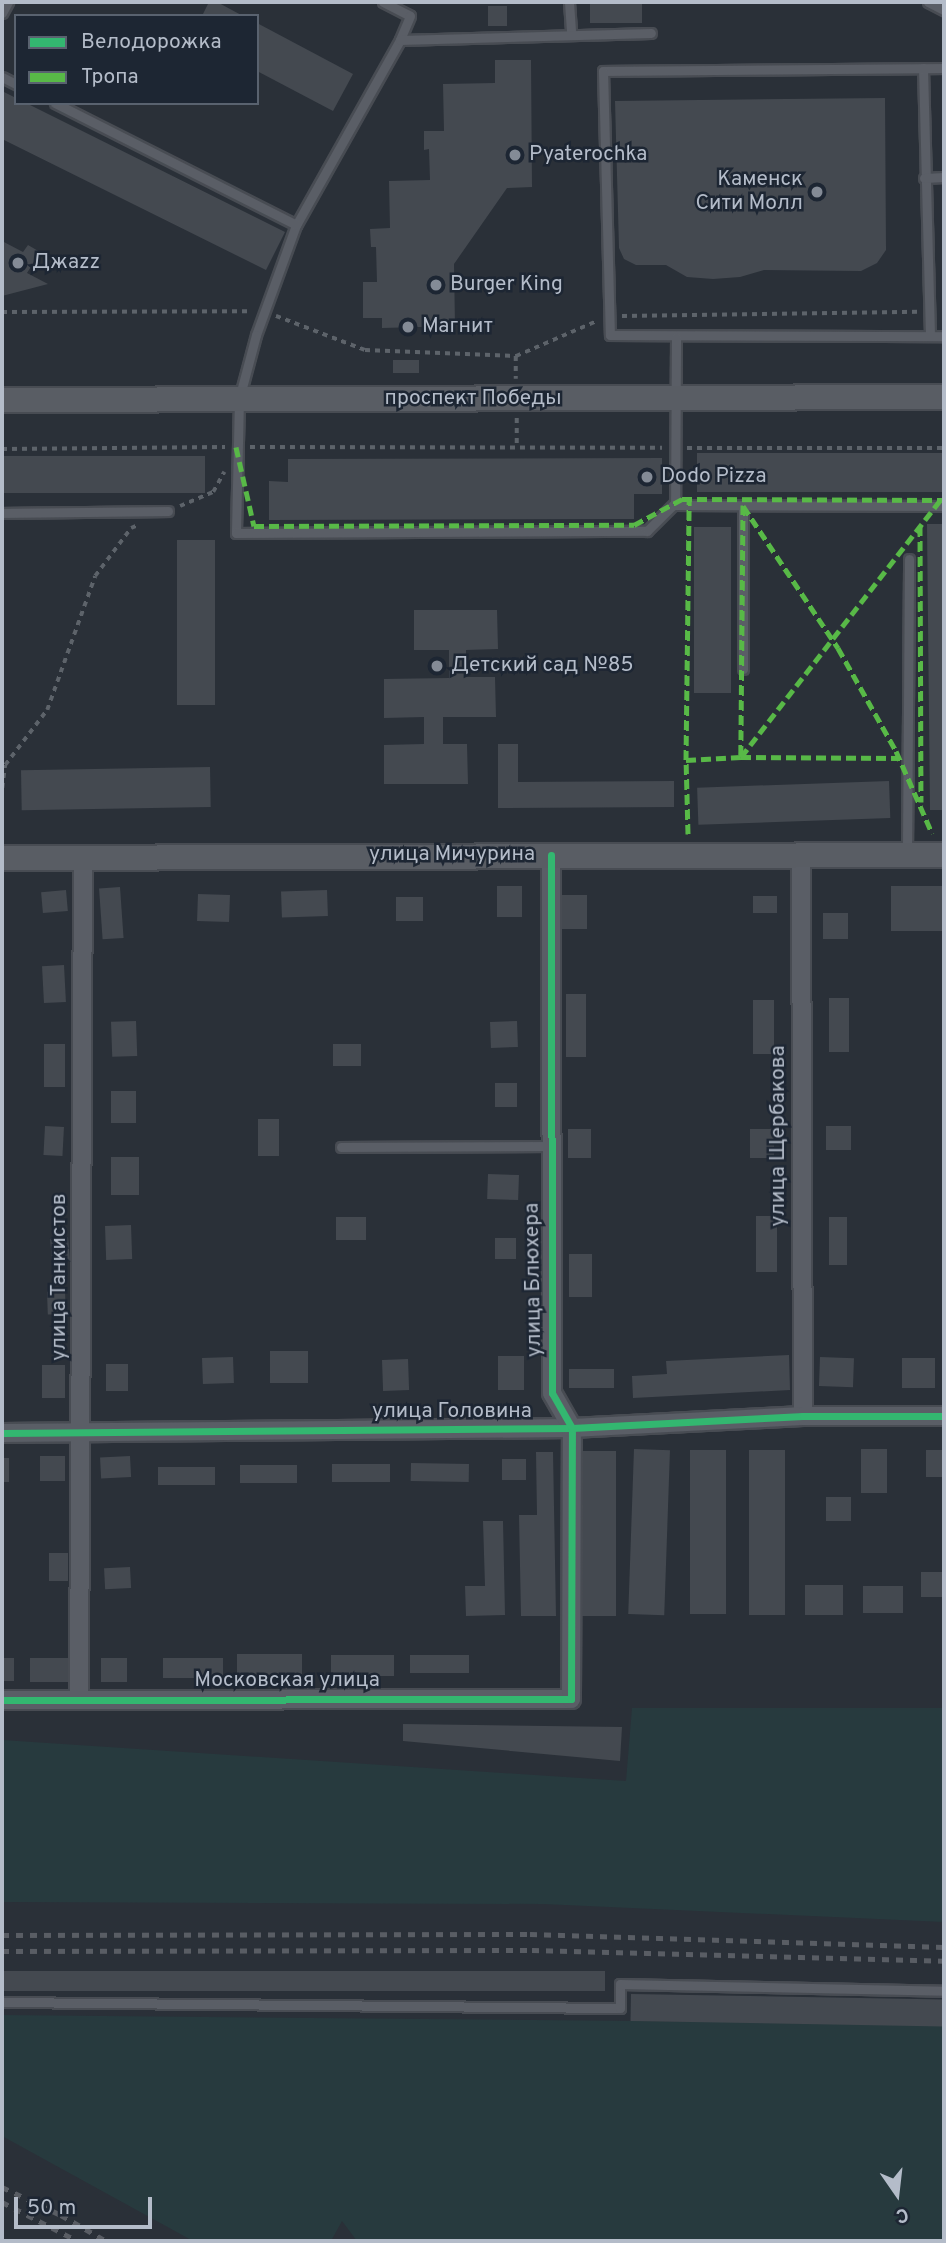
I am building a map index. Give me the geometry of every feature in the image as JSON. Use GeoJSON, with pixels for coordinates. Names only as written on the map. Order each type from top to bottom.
{"type":"FeatureCollection","features":[{"type":"Feature","properties":{"kind":"street","name":"проспект Победы"},"geometry":{"type":"LineString","coordinates":[[2,400],[944,397]]}},
{"type":"Feature","properties":{"kind":"street","name":"улица Блюхера"},"geometry":{"type":"LineString","coordinates":[[551,855],[552,1393],[572,1428],[571,1699]]}},
{"type":"Feature","properties":{"kind":"street","name":"улица Мичурина"},"geometry":{"type":"LineString","coordinates":[[2,858],[944,855]]}},
{"type":"Feature","properties":{"kind":"street","name":"улица Щербакова"},"geometry":{"type":"LineString","coordinates":[[801,856],[803,1416]]}},
{"type":"Feature","properties":{"kind":"street","name":"улица Танкистов"},"geometry":{"type":"LineString","coordinates":[[79,1698],[83,1431],[83,857]]}},
{"type":"Feature","properties":{"kind":"street","name":"улица Головина"},"geometry":{"type":"LineString","coordinates":[[2,1433],[572,1428],[803,1416],[944,1416]]}},
{"type":"Feature","properties":{"kind":"street","name":"Московская улица"},"geometry":{"type":"LineString","coordinates":[[2,1699],[571,1699]]}},
{"type":"Feature","properties":{"kind":"lane"},"geometry":{"type":"LineString","coordinates":[[2,13],[8,2]]}},
{"type":"Feature","properties":{"kind":"lane"},"geometry":{"type":"LineString","coordinates":[[383,2],[410,16],[400,40],[296,225],[262,311],[239,399],[236,533],[647,531],[675,503],[676,337]]}},
{"type":"Feature","properties":{"kind":"lane"},"geometry":{"type":"LineString","coordinates":[[569,2],[571,34]]}},
{"type":"Feature","properties":{"kind":"lane"},"geometry":{"type":"LineString","coordinates":[[928,2],[944,10]]}},
{"type":"Feature","properties":{"kind":"lane"},"geometry":{"type":"LineString","coordinates":[[400,40],[651,33]]}},
{"type":"Feature","properties":{"kind":"lane"},"geometry":{"type":"LineString","coordinates":[[923,68],[930,335]]}},
{"type":"Feature","properties":{"kind":"lane"},"geometry":{"type":"LineString","coordinates":[[944,68],[603,71],[607,317],[610,335],[944,336]]}},
{"type":"Feature","properties":{"kind":"lane"},"geometry":{"type":"LineString","coordinates":[[59,105],[296,225]]}},
{"type":"Feature","properties":{"kind":"lane"},"geometry":{"type":"LineString","coordinates":[[924,178],[944,177]]}},
{"type":"Feature","properties":{"kind":"lane"},"geometry":{"type":"LineString","coordinates":[[675,503],[944,506]]}},
{"type":"Feature","properties":{"kind":"lane"},"geometry":{"type":"LineString","coordinates":[[743,505],[743,669]]}},
{"type":"Feature","properties":{"kind":"lane"},"geometry":{"type":"LineString","coordinates":[[2,513],[168,511]]}},
{"type":"Feature","properties":{"kind":"lane"},"geometry":{"type":"LineString","coordinates":[[907,855],[909,559]]}},
{"type":"Feature","properties":{"kind":"lane"},"geometry":{"type":"LineString","coordinates":[[341,1146],[550,1146]]}},
{"type":"Feature","properties":{"kind":"lane"},"geometry":{"type":"LineString","coordinates":[[2,2002],[620,2008],[620,1984],[944,1991]]}},
{"type":"Feature","properties":{"kind":"path"},"geometry":{"type":"LineString","coordinates":[[2,312],[262,311],[365,350],[516,356],[607,317],[928,312]]}},
{"type":"Feature","properties":{"kind":"path"},"geometry":{"type":"LineString","coordinates":[[2,449],[944,448]]}},
{"type":"Feature","properties":{"kind":"path"},"geometry":{"type":"LineString","coordinates":[[2,788],[5,765],[47,710],[95,576],[131,528]]}},
{"type":"Feature","properties":{"kind":"green space"},"geometry":{"type":"Polygon","coordinates":[[[632,1708],[944,1708],[944,1922],[543,1904],[2,1902],[2,1740],[626,1781],[632,1708]]]}},
{"type":"Feature","properties":{"kind":"green space"},"geometry":{"type":"Polygon","coordinates":[[[2,2015],[944,2024],[944,2241],[357,2241],[342,2221],[331,2241],[193,2241],[2,2136],[2,2015]]]}},
{"type":"Feature","properties":{"kind":"building"},"geometry":{"type":"Polygon","coordinates":[[[209,2],[217,2],[239,14],[203,14],[209,2]]]}},
{"type":"Feature","properties":{"kind":"building"},"geometry":{"type":"Polygon","coordinates":[[[590,2],[642,2],[642,23],[590,23],[590,2]]]}},
{"type":"Feature","properties":{"kind":"building"},"geometry":{"type":"Polygon","coordinates":[[[488,6],[507,6],[507,26],[488,26],[488,6]]]}},
{"type":"Feature","properties":{"kind":"building"},"geometry":{"type":"Polygon","coordinates":[[[259,24],[353,74],[333,111],[259,72],[259,24]]]}},
{"type":"Feature","properties":{"kind":"building"},"geometry":{"type":"Polygon","coordinates":[[[495,60],[531,60],[532,187],[507,188],[454,264],[455,326],[382,328],[382,318],[363,318],[363,282],[377,282],[376,247],[371,247],[370,229],[390,228],[389,181],[430,180],[429,149],[424,150],[424,131],[444,131],[443,84],[495,83],[495,60]]]}},
{"type":"Feature","properties":{"kind":"building"},"geometry":{"type":"Polygon","coordinates":[[[2,91],[14,97],[14,105],[30,105],[285,232],[266,270],[2,139],[2,91]]]}},
{"type":"Feature","properties":{"kind":"building"},"geometry":{"type":"Polygon","coordinates":[[[885,98],[886,250],[877,263],[861,271],[764,270],[740,277],[713,279],[687,277],[666,265],[636,265],[624,259],[619,248],[615,101],[885,98]]]}},
{"type":"Feature","properties":{"kind":"building","name":"Джаzz"},"geometry":{"type":"Polygon","coordinates":[[[2,241],[23,252],[28,245],[40,252],[27,273],[48,284],[2,296],[2,241]]]}},
{"type":"Feature","properties":{"kind":"building"},"geometry":{"type":"Polygon","coordinates":[[[393,360],[419,360],[419,373],[393,373],[393,360]]]}},
{"type":"Feature","properties":{"kind":"building"},"geometry":{"type":"Polygon","coordinates":[[[697,453],[944,453],[944,492],[697,492],[697,453]]]}},
{"type":"Feature","properties":{"kind":"building"},"geometry":{"type":"Polygon","coordinates":[[[2,456],[205,456],[205,493],[2,493],[2,456]]]}},
{"type":"Feature","properties":{"kind":"building"},"geometry":{"type":"Polygon","coordinates":[[[662,458],[662,494],[634,494],[634,519],[269,520],[269,481],[288,482],[288,459],[662,458]]]}},
{"type":"Feature","properties":{"kind":"building"},"geometry":{"type":"Polygon","coordinates":[[[927,524],[944,524],[944,810],[930,810],[927,524]]]}},
{"type":"Feature","properties":{"kind":"building"},"geometry":{"type":"Polygon","coordinates":[[[694,527],[731,527],[731,693],[694,693],[694,527]]]}},
{"type":"Feature","properties":{"kind":"building"},"geometry":{"type":"Polygon","coordinates":[[[177,540],[215,540],[215,705],[177,705],[177,540]]]}},
{"type":"Feature","properties":{"kind":"building"},"geometry":{"type":"Polygon","coordinates":[[[414,610],[497,610],[498,649],[466,650],[466,677],[495,677],[496,717],[443,717],[443,744],[467,744],[468,784],[384,784],[384,745],[424,744],[424,717],[384,718],[384,679],[449,678],[449,650],[414,650],[414,610]]]}},
{"type":"Feature","properties":{"kind":"building"},"geometry":{"type":"Polygon","coordinates":[[[498,744],[518,744],[518,782],[674,781],[674,807],[498,808],[498,744]]]}},
{"type":"Feature","properties":{"kind":"building"},"geometry":{"type":"Polygon","coordinates":[[[210,767],[211,807],[22,810],[21,770],[210,767]]]}},
{"type":"Feature","properties":{"kind":"building"},"geometry":{"type":"Polygon","coordinates":[[[889,781],[890,818],[698,825],[697,788],[889,781]]]}},
{"type":"Feature","properties":{"kind":"building"},"geometry":{"type":"Polygon","coordinates":[[[497,886],[522,886],[522,917],[497,917],[497,886]]]}},
{"type":"Feature","properties":{"kind":"building"},"geometry":{"type":"Polygon","coordinates":[[[891,886],[944,886],[944,931],[891,931],[891,886]]]}},
{"type":"Feature","properties":{"kind":"building"},"geometry":{"type":"Polygon","coordinates":[[[120,887],[124,938],[103,939],[99,888],[120,887]]]}},
{"type":"Feature","properties":{"kind":"building"},"geometry":{"type":"Polygon","coordinates":[[[66,890],[68,911],[43,913],[41,892],[66,890]]]}},
{"type":"Feature","properties":{"kind":"building"},"geometry":{"type":"Polygon","coordinates":[[[327,890],[328,916],[282,918],[281,892],[327,890]]]}},
{"type":"Feature","properties":{"kind":"building"},"geometry":{"type":"Polygon","coordinates":[[[198,894],[230,895],[229,922],[197,921],[198,894]]]}},
{"type":"Feature","properties":{"kind":"building"},"geometry":{"type":"Polygon","coordinates":[[[562,895],[587,895],[587,929],[562,929],[562,895]]]}},
{"type":"Feature","properties":{"kind":"building"},"geometry":{"type":"Polygon","coordinates":[[[753,896],[777,896],[777,913],[753,913],[753,896]]]}},
{"type":"Feature","properties":{"kind":"building"},"geometry":{"type":"Polygon","coordinates":[[[396,897],[423,897],[423,921],[396,921],[396,897]]]}},
{"type":"Feature","properties":{"kind":"building"},"geometry":{"type":"Polygon","coordinates":[[[823,913],[848,913],[848,939],[823,939],[823,913]]]}},
{"type":"Feature","properties":{"kind":"building"},"geometry":{"type":"Polygon","coordinates":[[[64,965],[66,1002],[44,1003],[42,966],[64,965]]]}},
{"type":"Feature","properties":{"kind":"building"},"geometry":{"type":"Polygon","coordinates":[[[566,994],[586,994],[586,1057],[566,1057],[566,994]]]}},
{"type":"Feature","properties":{"kind":"building"},"geometry":{"type":"Polygon","coordinates":[[[829,998],[849,998],[849,1052],[829,1052],[829,998]]]}},
{"type":"Feature","properties":{"kind":"building"},"geometry":{"type":"Polygon","coordinates":[[[753,1000],[774,1000],[774,1054],[753,1054],[753,1000]]]}},
{"type":"Feature","properties":{"kind":"building"},"geometry":{"type":"Polygon","coordinates":[[[136,1021],[137,1056],[112,1057],[111,1022],[136,1021]]]}},
{"type":"Feature","properties":{"kind":"building"},"geometry":{"type":"Polygon","coordinates":[[[517,1021],[518,1047],[491,1048],[490,1022],[517,1021]]]}},
{"type":"Feature","properties":{"kind":"building"},"geometry":{"type":"Polygon","coordinates":[[[44,1044],[65,1044],[65,1087],[44,1087],[44,1044]]]}},
{"type":"Feature","properties":{"kind":"building"},"geometry":{"type":"Polygon","coordinates":[[[333,1044],[361,1044],[361,1066],[333,1066],[333,1044]]]}},
{"type":"Feature","properties":{"kind":"building"},"geometry":{"type":"Polygon","coordinates":[[[495,1083],[517,1083],[517,1107],[495,1107],[495,1083]]]}},
{"type":"Feature","properties":{"kind":"building"},"geometry":{"type":"Polygon","coordinates":[[[111,1091],[136,1091],[136,1123],[111,1123],[111,1091]]]}},
{"type":"Feature","properties":{"kind":"building"},"geometry":{"type":"Polygon","coordinates":[[[258,1119],[279,1119],[279,1156],[258,1156],[258,1119]]]}},
{"type":"Feature","properties":{"kind":"building"},"geometry":{"type":"Polygon","coordinates":[[[45,1126],[64,1127],[62,1156],[43,1155],[45,1126]]]}},
{"type":"Feature","properties":{"kind":"building"},"geometry":{"type":"Polygon","coordinates":[[[826,1126],[851,1126],[851,1150],[826,1150],[826,1126]]]}},
{"type":"Feature","properties":{"kind":"building"},"geometry":{"type":"Polygon","coordinates":[[[568,1129],[591,1129],[591,1158],[568,1158],[568,1129]]]}},
{"type":"Feature","properties":{"kind":"building"},"geometry":{"type":"Polygon","coordinates":[[[750,1129],[774,1129],[774,1158],[750,1158],[750,1129]]]}},
{"type":"Feature","properties":{"kind":"building"},"geometry":{"type":"Polygon","coordinates":[[[111,1157],[139,1157],[139,1195],[111,1195],[111,1157]]]}},
{"type":"Feature","properties":{"kind":"building"},"geometry":{"type":"Polygon","coordinates":[[[488,1174],[519,1175],[518,1200],[487,1199],[488,1174]]]}},
{"type":"Feature","properties":{"kind":"building"},"geometry":{"type":"Polygon","coordinates":[[[756,1216],[777,1216],[777,1272],[756,1272],[756,1216]]]}},
{"type":"Feature","properties":{"kind":"building"},"geometry":{"type":"Polygon","coordinates":[[[336,1217],[366,1217],[366,1240],[336,1240],[336,1217]]]}},
{"type":"Feature","properties":{"kind":"building"},"geometry":{"type":"Polygon","coordinates":[[[829,1217],[847,1217],[847,1265],[829,1265],[829,1217]]]}},
{"type":"Feature","properties":{"kind":"building"},"geometry":{"type":"Polygon","coordinates":[[[131,1225],[132,1259],[106,1260],[105,1226],[131,1225]]]}},
{"type":"Feature","properties":{"kind":"building"},"geometry":{"type":"Polygon","coordinates":[[[68,1237],[70,1261],[52,1262],[50,1239],[68,1237]]]}},
{"type":"Feature","properties":{"kind":"building"},"geometry":{"type":"Polygon","coordinates":[[[495,1238],[516,1238],[516,1259],[495,1259],[495,1238]]]}},
{"type":"Feature","properties":{"kind":"building"},"geometry":{"type":"Polygon","coordinates":[[[569,1254],[592,1254],[592,1297],[569,1297],[569,1254]]]}},
{"type":"Feature","properties":{"kind":"building"},"geometry":{"type":"Polygon","coordinates":[[[65,1291],[66,1314],[48,1315],[47,1292],[65,1291]]]}},
{"type":"Feature","properties":{"kind":"building"},"geometry":{"type":"Polygon","coordinates":[[[270,1351],[308,1351],[308,1383],[270,1383],[270,1351]]]}},
{"type":"Feature","properties":{"kind":"building"},"geometry":{"type":"Polygon","coordinates":[[[789,1355],[790,1390],[633,1398],[632,1376],[667,1374],[666,1361],[789,1355]]]}},
{"type":"Feature","properties":{"kind":"building"},"geometry":{"type":"Polygon","coordinates":[[[498,1356],[524,1356],[524,1390],[498,1390],[498,1356]]]}},
{"type":"Feature","properties":{"kind":"building"},"geometry":{"type":"Polygon","coordinates":[[[233,1357],[234,1383],[203,1384],[202,1358],[233,1357]]]}},
{"type":"Feature","properties":{"kind":"building"},"geometry":{"type":"Polygon","coordinates":[[[820,1357],[854,1358],[853,1387],[819,1386],[820,1357]]]}},
{"type":"Feature","properties":{"kind":"building"},"geometry":{"type":"Polygon","coordinates":[[[902,1358],[935,1358],[935,1388],[902,1388],[902,1358]]]}},
{"type":"Feature","properties":{"kind":"building"},"geometry":{"type":"Polygon","coordinates":[[[408,1359],[409,1390],[383,1391],[382,1360],[408,1359]]]}},
{"type":"Feature","properties":{"kind":"building"},"geometry":{"type":"Polygon","coordinates":[[[106,1364],[128,1364],[128,1391],[106,1391],[106,1364]]]}},
{"type":"Feature","properties":{"kind":"building"},"geometry":{"type":"Polygon","coordinates":[[[42,1365],[65,1365],[65,1398],[42,1398],[42,1365]]]}},
{"type":"Feature","properties":{"kind":"building"},"geometry":{"type":"Polygon","coordinates":[[[569,1369],[614,1369],[614,1388],[569,1388],[569,1369]]]}},
{"type":"Feature","properties":{"kind":"building"},"geometry":{"type":"Polygon","coordinates":[[[634,1449],[670,1450],[664,1615],[628,1614],[634,1449]]]}},
{"type":"Feature","properties":{"kind":"building"},"geometry":{"type":"Polygon","coordinates":[[[861,1449],[887,1449],[887,1493],[861,1493],[861,1449]]]}},
{"type":"Feature","properties":{"kind":"building"},"geometry":{"type":"Polygon","coordinates":[[[690,1450],[726,1450],[726,1614],[690,1614],[690,1450]]]}},
{"type":"Feature","properties":{"kind":"building"},"geometry":{"type":"Polygon","coordinates":[[[749,1450],[785,1450],[785,1615],[749,1615],[749,1450]]]}},
{"type":"Feature","properties":{"kind":"building"},"geometry":{"type":"Polygon","coordinates":[[[926,1450],[944,1450],[944,1477],[926,1477],[926,1450]]]}},
{"type":"Feature","properties":{"kind":"building"},"geometry":{"type":"Polygon","coordinates":[[[580,1451],[616,1451],[616,1616],[580,1616],[580,1451]]]}},
{"type":"Feature","properties":{"kind":"building"},"geometry":{"type":"Polygon","coordinates":[[[536,1452],[553,1452],[556,1616],[521,1616],[519,1515],[537,1515],[536,1452]]]}},
{"type":"Feature","properties":{"kind":"building"},"geometry":{"type":"Polygon","coordinates":[[[40,1456],[65,1456],[65,1481],[40,1481],[40,1456]]]}},
{"type":"Feature","properties":{"kind":"building"},"geometry":{"type":"Polygon","coordinates":[[[130,1456],[131,1477],[101,1479],[100,1458],[130,1456]]]}},
{"type":"Feature","properties":{"kind":"building"},"geometry":{"type":"Polygon","coordinates":[[[2,1458],[9,1458],[9,1482],[2,1482],[2,1458]]]}},
{"type":"Feature","properties":{"kind":"building"},"geometry":{"type":"Polygon","coordinates":[[[502,1459],[526,1459],[526,1480],[502,1480],[502,1459]]]}},
{"type":"Feature","properties":{"kind":"building"},"geometry":{"type":"Polygon","coordinates":[[[411,1463],[469,1464],[469,1482],[411,1481],[411,1463]]]}},
{"type":"Feature","properties":{"kind":"building"},"geometry":{"type":"Polygon","coordinates":[[[332,1464],[390,1464],[390,1482],[332,1482],[332,1464]]]}},
{"type":"Feature","properties":{"kind":"building"},"geometry":{"type":"Polygon","coordinates":[[[240,1465],[297,1465],[297,1483],[240,1483],[240,1465]]]}},
{"type":"Feature","properties":{"kind":"building"},"geometry":{"type":"Polygon","coordinates":[[[158,1467],[215,1467],[215,1485],[158,1485],[158,1467]]]}},
{"type":"Feature","properties":{"kind":"building"},"geometry":{"type":"Polygon","coordinates":[[[826,1497],[851,1497],[851,1521],[826,1521],[826,1497]]]}},
{"type":"Feature","properties":{"kind":"building"},"geometry":{"type":"Polygon","coordinates":[[[483,1521],[503,1521],[505,1615],[466,1616],[465,1586],[485,1586],[483,1521]]]}},
{"type":"Feature","properties":{"kind":"building"},"geometry":{"type":"Polygon","coordinates":[[[49,1553],[68,1553],[68,1581],[49,1581],[49,1553]]]}},
{"type":"Feature","properties":{"kind":"building"},"geometry":{"type":"Polygon","coordinates":[[[130,1567],[131,1588],[105,1589],[104,1568],[130,1567]]]}},
{"type":"Feature","properties":{"kind":"building"},"geometry":{"type":"Polygon","coordinates":[[[921,1572],[944,1572],[944,1597],[921,1597],[921,1572]]]}},
{"type":"Feature","properties":{"kind":"building"},"geometry":{"type":"Polygon","coordinates":[[[805,1585],[843,1585],[843,1615],[805,1615],[805,1585]]]}},
{"type":"Feature","properties":{"kind":"building"},"geometry":{"type":"Polygon","coordinates":[[[863,1586],[903,1586],[903,1613],[863,1613],[863,1586]]]}},
{"type":"Feature","properties":{"kind":"building"},"geometry":{"type":"Polygon","coordinates":[[[237,1654],[302,1654],[302,1676],[237,1676],[237,1654]]]}},
{"type":"Feature","properties":{"kind":"building"},"geometry":{"type":"Polygon","coordinates":[[[331,1655],[394,1655],[394,1676],[331,1676],[331,1655]]]}},
{"type":"Feature","properties":{"kind":"building"},"geometry":{"type":"Polygon","coordinates":[[[410,1655],[469,1655],[469,1673],[410,1673],[410,1655]]]}},
{"type":"Feature","properties":{"kind":"building"},"geometry":{"type":"Polygon","coordinates":[[[2,1658],[14,1658],[14,1681],[2,1681],[2,1658]]]}},
{"type":"Feature","properties":{"kind":"building"},"geometry":{"type":"Polygon","coordinates":[[[30,1658],[68,1658],[68,1682],[30,1682],[30,1658]]]}},
{"type":"Feature","properties":{"kind":"building"},"geometry":{"type":"Polygon","coordinates":[[[101,1658],[127,1658],[127,1682],[101,1682],[101,1658]]]}},
{"type":"Feature","properties":{"kind":"building"},"geometry":{"type":"Polygon","coordinates":[[[163,1658],[223,1658],[223,1678],[163,1678],[163,1658]]]}},
{"type":"Feature","properties":{"kind":"building"},"geometry":{"type":"Polygon","coordinates":[[[403,1724],[622,1727],[620,1761],[403,1741],[403,1724]]]}},
{"type":"Feature","properties":{"kind":"building"},"geometry":{"type":"Polygon","coordinates":[[[2,1971],[605,1971],[605,1991],[2,1991],[2,1971]]]}},
{"type":"Feature","properties":{"kind":"building"},"geometry":{"type":"Polygon","coordinates":[[[631,1994],[944,1999],[943,2026],[631,2021],[631,1994]]]}},
{"type":"Feature","properties":{"kind":"railway"},"geometry":{"type":"LineString","coordinates":[[2,1935],[530,1934],[944,1947]]}},
{"type":"Feature","properties":{"kind":"railway"},"geometry":{"type":"LineString","coordinates":[[2,1951],[532,1950],[944,1961]]}},
{"type":"Feature","properties":{"kind":"railway"},"geometry":{"type":"LineString","coordinates":[[2,2187],[61,2215],[106,2241]]}},
{"type":"Feature","properties":{"kind":"railway"},"geometry":{"type":"LineString","coordinates":[[2,2202],[78,2241]]}},
{"type":"Feature","properties":{"kind":"marked path"},"geometry":{"type":"LineString","coordinates":[[236,447],[254,526],[634,525],[682,499],[944,500]]}},
{"type":"Feature","properties":{"kind":"marked path"},"geometry":{"type":"LineString","coordinates":[[686,760],[689,499]]}},
{"type":"Feature","properties":{"kind":"marked path"},"geometry":{"type":"LineString","coordinates":[[688,834],[686,760],[741,757],[940,500]]}},
{"type":"Feature","properties":{"kind":"marked path"},"geometry":{"type":"LineString","coordinates":[[743,505],[741,757],[900,758]]}},
{"type":"Feature","properties":{"kind":"marked path"},"geometry":{"type":"LineString","coordinates":[[743,506],[838,648],[896,751],[932,833]]}},
{"type":"Feature","properties":{"kind":"marked path"},"geometry":{"type":"LineString","coordinates":[[920,526],[921,802]]}},
{"type":"Feature","properties":{"kind":"cycle path"},"geometry":{"type":"LineString","coordinates":[[2,1700],[571,1699],[572,1428],[552,1393],[551,855]]}},
{"type":"Feature","properties":{"kind":"cycle path"},"geometry":{"type":"LineString","coordinates":[[2,1433],[572,1428],[803,1416],[944,1416]]}},
{"type":"Feature","properties":{"kind":"place","name":"Pyaterochka"},"geometry":{"type":"Point","coordinates":[515,155]}},
{"type":"Feature","properties":{"kind":"place","name":"Каменск Сити Молл"},"geometry":{"type":"Point","coordinates":[817,192]}},
{"type":"Feature","properties":{"kind":"place","name":"Джаzz"},"geometry":{"type":"Point","coordinates":[18,263]}},
{"type":"Feature","properties":{"kind":"place","name":"Burger King"},"geometry":{"type":"Point","coordinates":[436,285]}},
{"type":"Feature","properties":{"kind":"place","name":"Магнит"},"geometry":{"type":"Point","coordinates":[408,327]}},
{"type":"Feature","properties":{"kind":"place","name":"Dodo Pizza"},"geometry":{"type":"Point","coordinates":[647,477]}},
{"type":"Feature","properties":{"kind":"place","name":"Детский сад №85"},"geometry":{"type":"Point","coordinates":[437,666]}}]}
